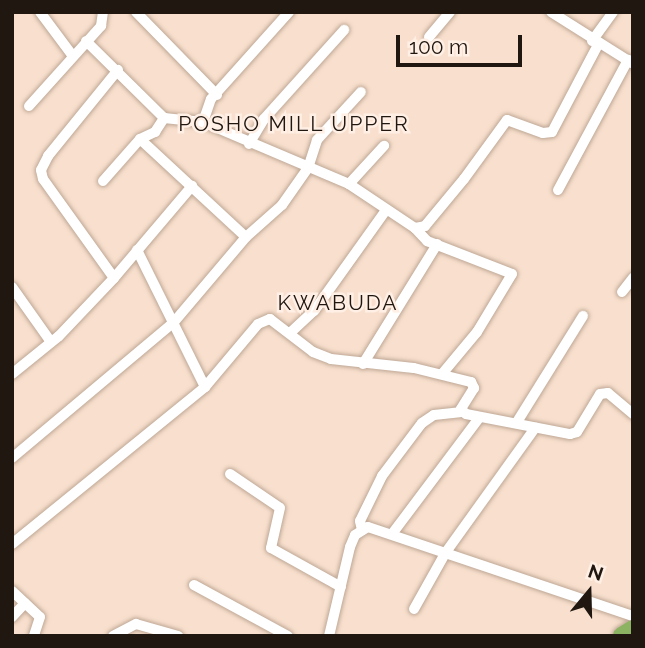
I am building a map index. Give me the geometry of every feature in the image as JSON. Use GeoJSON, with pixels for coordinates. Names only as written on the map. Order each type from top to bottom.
{"type":"FeatureCollection","features":[{"type":"Feature","properties":{"kind":"highway"},"geometry":{"type":"LineString","coordinates":[[622,636],[633,629]]}},
{"type":"Feature","properties":{"kind":"street"},"geometry":{"type":"LineString","coordinates":[[40,12],[72,55]]}},
{"type":"Feature","properties":{"kind":"street"},"geometry":{"type":"LineString","coordinates":[[29,106],[104,21],[103,12]]}},
{"type":"Feature","properties":{"kind":"street"},"geometry":{"type":"LineString","coordinates":[[136,12],[217,95]]}},
{"type":"Feature","properties":{"kind":"street"},"geometry":{"type":"LineString","coordinates":[[203,122],[217,95],[289,12]]}},
{"type":"Feature","properties":{"kind":"street"},"geometry":{"type":"LineString","coordinates":[[429,37],[450,12]]}},
{"type":"Feature","properties":{"kind":"street"},"geometry":{"type":"LineString","coordinates":[[551,12],[630,62],[558,190]]}},
{"type":"Feature","properties":{"kind":"street"},"geometry":{"type":"LineString","coordinates":[[415,228],[422,228],[433,217],[507,120],[543,133],[552,132],[613,12]]}},
{"type":"Feature","properties":{"kind":"street"},"geometry":{"type":"LineString","coordinates":[[249,144],[264,119],[344,30]]}},
{"type":"Feature","properties":{"kind":"street"},"geometry":{"type":"LineString","coordinates":[[86,41],[164,118],[203,122],[249,144],[349,184],[415,228],[425,239],[512,274],[477,332],[442,374]]}},
{"type":"Feature","properties":{"kind":"street"},"geometry":{"type":"LineString","coordinates":[[114,278],[43,179],[41,170],[48,156],[118,70]]}},
{"type":"Feature","properties":{"kind":"street"},"geometry":{"type":"LineString","coordinates":[[12,458],[174,321],[246,237],[282,205],[308,168],[317,140],[361,92]]}},
{"type":"Feature","properties":{"kind":"street"},"geometry":{"type":"LineString","coordinates":[[103,181],[140,139],[155,132],[164,118]]}},
{"type":"Feature","properties":{"kind":"street"},"geometry":{"type":"LineString","coordinates":[[140,139],[246,237]]}},
{"type":"Feature","properties":{"kind":"street"},"geometry":{"type":"LineString","coordinates":[[349,184],[384,146]]}},
{"type":"Feature","properties":{"kind":"street"},"geometry":{"type":"LineString","coordinates":[[12,374],[51,342],[114,278],[192,186]]}},
{"type":"Feature","properties":{"kind":"street"},"geometry":{"type":"LineString","coordinates":[[290,333],[313,311],[386,210]]}},
{"type":"Feature","properties":{"kind":"street"},"geometry":{"type":"LineString","coordinates":[[363,364],[418,281],[437,244]]}},
{"type":"Feature","properties":{"kind":"street"},"geometry":{"type":"LineString","coordinates":[[137,250],[205,387]]}},
{"type":"Feature","properties":{"kind":"street"},"geometry":{"type":"LineString","coordinates":[[622,292],[633,278]]}},
{"type":"Feature","properties":{"kind":"street"},"geometry":{"type":"LineString","coordinates":[[12,287],[51,342]]}},
{"type":"Feature","properties":{"kind":"street"},"geometry":{"type":"LineString","coordinates":[[517,422],[583,316]]}},
{"type":"Feature","properties":{"kind":"street"},"geometry":{"type":"LineString","coordinates":[[12,544],[205,387],[258,324],[270,318],[313,352],[363,364],[442,374],[474,385],[462,412]]}},
{"type":"Feature","properties":{"kind":"street"},"geometry":{"type":"LineString","coordinates":[[362,530],[360,522],[382,476],[422,423],[434,415],[462,412],[535,428],[577,432],[600,394],[612,395],[633,414]]}},
{"type":"Feature","properties":{"kind":"street"},"geometry":{"type":"LineString","coordinates":[[392,534],[480,417]]}},
{"type":"Feature","properties":{"kind":"street"},"geometry":{"type":"LineString","coordinates":[[415,609],[446,552],[535,428]]}},
{"type":"Feature","properties":{"kind":"street"},"geometry":{"type":"LineString","coordinates":[[230,474],[280,508],[271,548],[341,587]]}},
{"type":"Feature","properties":{"kind":"street"},"geometry":{"type":"LineString","coordinates":[[329,636],[350,547],[362,530],[368,527],[633,616]]}},
{"type":"Feature","properties":{"kind":"street"},"geometry":{"type":"LineString","coordinates":[[194,585],[288,636]]}},
{"type":"Feature","properties":{"kind":"street"},"geometry":{"type":"LineString","coordinates":[[12,591],[40,617],[34,636]]}},
{"type":"Feature","properties":{"kind":"street"},"geometry":{"type":"LineString","coordinates":[[12,617],[25,603]]}},
{"type":"Feature","properties":{"kind":"street"},"geometry":{"type":"LineString","coordinates":[[113,636],[136,624],[178,636]]}},
{"type":"Feature","properties":{"kind":"district","name":"POSHO MILL UPPER"},"geometry":{"type":"Point","coordinates":[294,124]}},
{"type":"Feature","properties":{"kind":"district","name":"KWABUDA"},"geometry":{"type":"Point","coordinates":[338,303]}}]}
